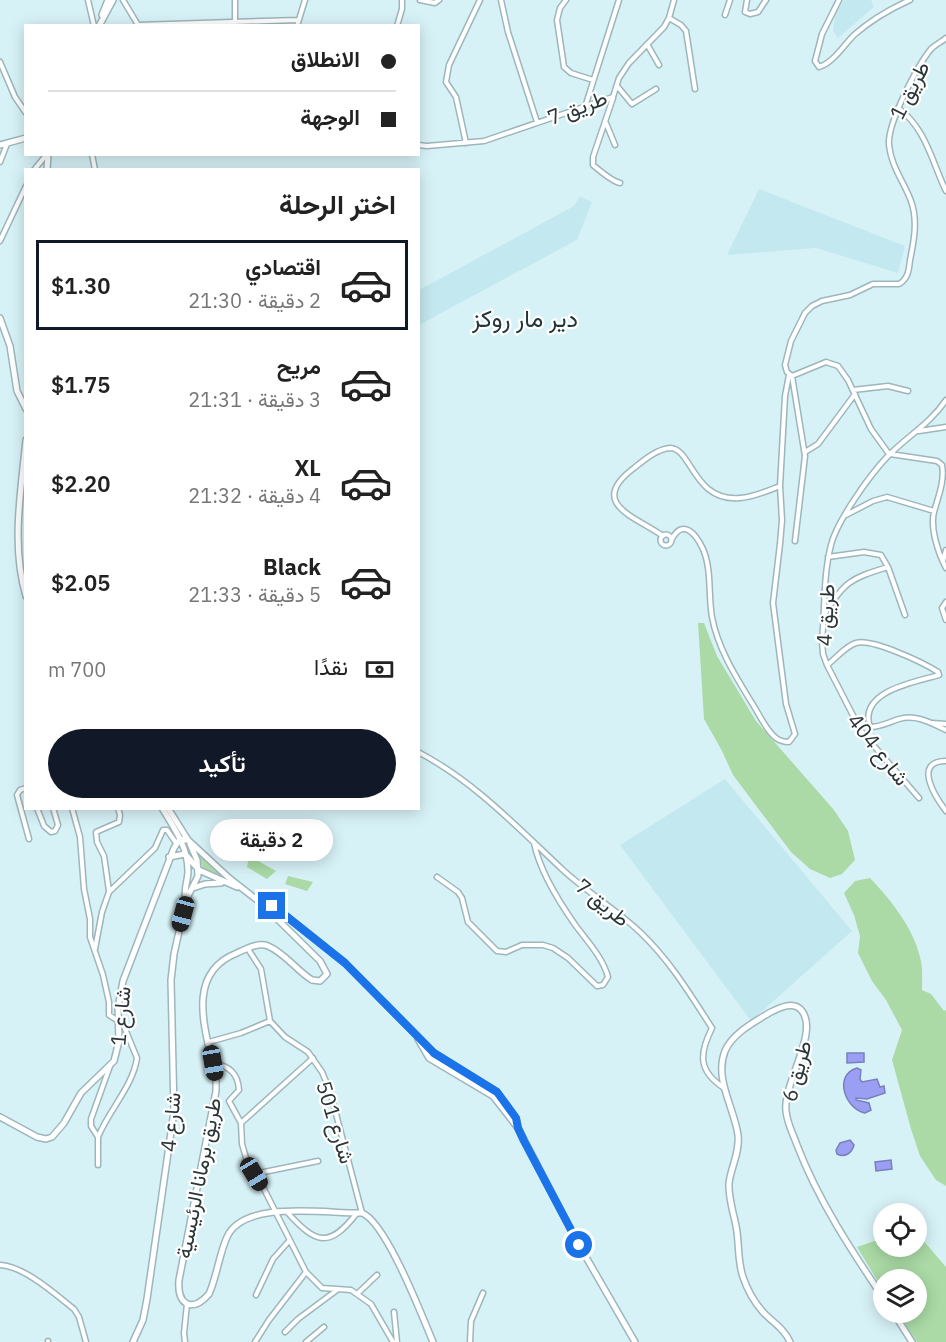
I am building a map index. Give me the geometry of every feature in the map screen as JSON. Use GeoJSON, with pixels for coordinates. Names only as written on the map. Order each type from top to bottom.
{"type":"FeatureCollection","features":[{"type":"Feature","properties":{"kind":"street"},"geometry":{"type":"LineString","coordinates":[[87,0],[93,24]]}},
{"type":"Feature","properties":{"kind":"street"},"geometry":{"type":"LineString","coordinates":[[99,24],[108,0]]}},
{"type":"Feature","properties":{"kind":"street"},"geometry":{"type":"LineString","coordinates":[[100,24],[113,0]]}},
{"type":"Feature","properties":{"kind":"street"},"geometry":{"type":"LineString","coordinates":[[123,0],[138,24]]}},
{"type":"Feature","properties":{"kind":"street"},"geometry":{"type":"LineString","coordinates":[[235,0],[235,22]]}},
{"type":"Feature","properties":{"kind":"street"},"geometry":{"type":"LineString","coordinates":[[297,24],[305,0]]}},
{"type":"Feature","properties":{"kind":"street"},"geometry":{"type":"LineString","coordinates":[[398,24],[402,0]]}},
{"type":"Feature","properties":{"kind":"street"},"geometry":{"type":"LineString","coordinates":[[420,0],[435,3],[439,0]]}},
{"type":"Feature","properties":{"kind":"street"},"geometry":{"type":"LineString","coordinates":[[466,143],[456,98],[447,86],[446,76],[448,64],[480,0]]}},
{"type":"Feature","properties":{"kind":"street"},"geometry":{"type":"LineString","coordinates":[[501,0],[537,123]]}},
{"type":"Feature","properties":{"kind":"street"},"geometry":{"type":"LineString","coordinates":[[566,0],[556,20],[564,67],[571,73],[593,80]]}},
{"type":"Feature","properties":{"kind":"street"},"geometry":{"type":"LineString","coordinates":[[586,105],[619,0]]}},
{"type":"Feature","properties":{"kind":"street","name":"7 طريق"},"geometry":{"type":"LineString","coordinates":[[420,144],[427,146],[484,141],[586,105],[613,98],[616,86],[628,63],[664,27],[674,0]]}},
{"type":"Feature","properties":{"kind":"street"},"geometry":{"type":"LineString","coordinates":[[725,15],[730,0]]}},
{"type":"Feature","properties":{"kind":"street"},"geometry":{"type":"LineString","coordinates":[[747,0],[744,8],[745,12],[750,14],[758,12],[766,0]]}},
{"type":"Feature","properties":{"kind":"street"},"geometry":{"type":"LineString","coordinates":[[838,0],[818,44],[815,61],[819,67],[826,64],[874,18],[910,0]]}},
{"type":"Feature","properties":{"kind":"street"},"geometry":{"type":"LineString","coordinates":[[669,18],[681,24],[686,31],[694,89]]}},
{"type":"Feature","properties":{"kind":"street"},"geometry":{"type":"LineString","coordinates":[[171,24],[298,20]]}},
{"type":"Feature","properties":{"kind":"street","name":"طريق 1"},"geometry":{"type":"LineString","coordinates":[[791,375],[785,365],[790,341],[808,310],[817,303],[850,295],[873,284],[899,284],[903,282],[908,272],[914,235],[913,209],[893,163],[889,129],[898,108],[930,51],[946,38]]}},
{"type":"Feature","properties":{"kind":"street"},"geometry":{"type":"LineString","coordinates":[[647,44],[659,65]]}},
{"type":"Feature","properties":{"kind":"street"},"geometry":{"type":"LineString","coordinates":[[0,62],[15,97],[24,110]]}},
{"type":"Feature","properties":{"kind":"street"},"geometry":{"type":"LineString","coordinates":[[616,86],[632,104],[656,89]]}},
{"type":"Feature","properties":{"kind":"street"},"geometry":{"type":"LineString","coordinates":[[613,98],[593,157],[593,165],[607,174],[611,180],[620,183]]}},
{"type":"Feature","properties":{"kind":"street"},"geometry":{"type":"LineString","coordinates":[[898,108],[914,121],[921,132],[946,191]]}},
{"type":"Feature","properties":{"kind":"street"},"geometry":{"type":"LineString","coordinates":[[606,122],[615,145]]}},
{"type":"Feature","properties":{"kind":"street"},"geometry":{"type":"LineString","coordinates":[[0,145],[24,139]]}},
{"type":"Feature","properties":{"kind":"street"},"geometry":{"type":"LineString","coordinates":[[0,162],[7,144]]}},
{"type":"Feature","properties":{"kind":"street"},"geometry":{"type":"LineString","coordinates":[[36,168],[46,156]]}},
{"type":"Feature","properties":{"kind":"street"},"geometry":{"type":"LineString","coordinates":[[0,241],[24,190]]}},
{"type":"Feature","properties":{"kind":"street"},"geometry":{"type":"LineString","coordinates":[[0,318],[10,346],[17,391],[24,405]]}},
{"type":"Feature","properties":{"kind":"street"},"geometry":{"type":"LineString","coordinates":[[791,375],[826,362],[833,363],[842,370],[871,429],[889,454],[941,463],[943,471],[939,498],[934,511],[934,526],[942,561],[946,568]]}},
{"type":"Feature","properties":{"kind":"street"},"geometry":{"type":"LineString","coordinates":[[791,375],[805,452],[795,541]]}},
{"type":"Feature","properties":{"kind":"street"},"geometry":{"type":"LineString","coordinates":[[663,536],[661,541],[664,545],[670,544],[678,530],[682,528],[693,533],[698,539],[707,558],[712,616],[723,651],[771,733],[782,741],[789,742],[795,734],[786,704],[773,603],[782,520],[780,486],[785,396],[791,375]]}},
{"type":"Feature","properties":{"kind":"street"},"geometry":{"type":"LineString","coordinates":[[805,452],[818,444],[854,392],[888,386],[908,391]]}},
{"type":"Feature","properties":{"kind":"street","name":"طريق 4"},"geometry":{"type":"LineString","coordinates":[[939,673],[921,662],[864,642],[849,646],[826,665],[822,648],[828,556],[831,542],[864,485],[889,454],[934,417],[946,400]]}},
{"type":"Feature","properties":{"kind":"street"},"geometry":{"type":"LineString","coordinates":[[918,431],[946,427]]}},
{"type":"Feature","properties":{"kind":"street"},"geometry":{"type":"LineString","coordinates":[[672,539],[632,519],[618,504],[614,492],[616,484],[623,476],[660,451],[669,448],[682,453],[704,486],[710,491],[728,497],[750,496],[780,486]]}},
{"type":"Feature","properties":{"kind":"street"},"geometry":{"type":"LineString","coordinates":[[24,463],[17,545],[19,569],[24,588]]}},
{"type":"Feature","properties":{"kind":"street"},"geometry":{"type":"LineString","coordinates":[[845,516],[873,501],[887,497],[934,511]]}},
{"type":"Feature","properties":{"kind":"street"},"geometry":{"type":"LineString","coordinates":[[942,561],[946,550]]}},
{"type":"Feature","properties":{"kind":"street"},"geometry":{"type":"LineString","coordinates":[[828,556],[872,552],[881,555],[888,567],[904,615]]}},
{"type":"Feature","properties":{"kind":"street"},"geometry":{"type":"LineString","coordinates":[[824,616],[835,596],[848,582],[888,567]]}},
{"type":"Feature","properties":{"kind":"street"},"geometry":{"type":"LineString","coordinates":[[946,602],[942,608],[946,620]]}},
{"type":"Feature","properties":{"kind":"street","name":"شارع 404"},"geometry":{"type":"LineString","coordinates":[[826,665],[861,731],[919,798]]}},
{"type":"Feature","properties":{"kind":"street"},"geometry":{"type":"LineString","coordinates":[[946,678],[939,673],[939,675],[900,687],[874,701],[868,712],[870,727],[879,727],[910,717],[946,730]]}},
{"type":"Feature","properties":{"kind":"street"},"geometry":{"type":"LineString","coordinates":[[931,723],[946,724]]}},
{"type":"Feature","properties":{"kind":"street","name":"طريق 7"},"geometry":{"type":"LineString","coordinates":[[420,753],[444,766],[478,791],[567,874],[621,915],[664,957],[685,983],[712,1028],[703,1051],[703,1061],[711,1077],[724,1088]]}},
{"type":"Feature","properties":{"kind":"street"},"geometry":{"type":"LineString","coordinates":[[946,761],[935,763],[929,769],[928,775],[934,792],[946,811]]}},
{"type":"Feature","properties":{"kind":"street"},"geometry":{"type":"LineString","coordinates":[[24,789],[17,795],[29,839]]}},
{"type":"Feature","properties":{"kind":"street"},"geometry":{"type":"LineString","coordinates":[[38,810],[44,826],[51,832],[55,831],[58,825],[54,810]]}},
{"type":"Feature","properties":{"kind":"street"},"geometry":{"type":"LineString","coordinates":[[73,810],[80,837],[84,890],[90,918],[89,934],[104,975],[109,1015],[118,1020],[129,1036],[137,1060],[132,1075],[98,1137],[98,1165]]}},
{"type":"Feature","properties":{"kind":"street"},"geometry":{"type":"LineString","coordinates":[[109,892],[104,856],[95,837],[96,832],[100,829],[119,822],[119,810]]}},
{"type":"Feature","properties":{"kind":"street"},"geometry":{"type":"LineString","coordinates":[[163,810],[185,854],[199,870],[242,888]]}},
{"type":"Feature","properties":{"kind":"street","name":"طريق برمانا الرئيسية"},"geometry":{"type":"LineString","coordinates":[[169,810],[188,840],[261,903],[320,961],[327,974],[320,981],[312,980],[271,947],[262,945],[221,962],[207,981],[203,992],[202,1010],[213,1063],[216,1091],[178,1280],[178,1292],[181,1299],[187,1304],[194,1305],[209,1294],[230,1231],[249,1216],[275,1212],[360,1213]]}},
{"type":"Feature","properties":{"kind":"street"},"geometry":{"type":"LineString","coordinates":[[95,950],[102,912],[109,892],[155,848],[163,830],[167,830],[178,841]]}},
{"type":"Feature","properties":{"kind":"street"},"geometry":{"type":"LineString","coordinates":[[178,841],[188,840],[199,870],[186,900]]}},
{"type":"Feature","properties":{"kind":"street","name":"شارع 1"},"geometry":{"type":"LineString","coordinates":[[0,1117],[38,1137],[46,1139],[52,1137],[64,1123],[81,1092],[116,1059],[120,994],[128,964],[169,857],[178,841]]}},
{"type":"Feature","properties":{"kind":"street"},"geometry":{"type":"LineString","coordinates":[[437,877],[458,892],[462,898],[468,922],[497,951],[506,952],[522,945],[547,946],[568,958],[597,986],[603,985],[608,977],[604,966],[572,921],[549,882],[537,858],[534,842]]}},
{"type":"Feature","properties":{"kind":"street"},"geometry":{"type":"LineString","coordinates":[[169,857],[185,854]]}},
{"type":"Feature","properties":{"kind":"street"},"geometry":{"type":"LineString","coordinates":[[185,854],[188,870],[184,894],[186,900]]}},
{"type":"Feature","properties":{"kind":"street"},"geometry":{"type":"LineString","coordinates":[[193,888],[209,883],[228,884]]}},
{"type":"Feature","properties":{"kind":"street","name":"شارع 4"},"geometry":{"type":"LineString","coordinates":[[133,1342],[143,1320],[147,1299],[170,1142],[174,1096],[171,980],[175,944],[186,900]]}},
{"type":"Feature","properties":{"kind":"street"},"geometry":{"type":"LineString","coordinates":[[261,903],[276,908],[339,957],[418,1039],[444,1061],[497,1092],[516,1118],[518,1128],[579,1245],[635,1342]]}},
{"type":"Feature","properties":{"kind":"street"},"geometry":{"type":"LineString","coordinates":[[209,1042],[241,1033],[270,1021],[261,969],[248,949]]}},
{"type":"Feature","properties":{"kind":"street","name":"طريق 6"},"geometry":{"type":"LineString","coordinates":[[790,1342],[785,1332],[763,1312],[751,1295],[743,1277],[729,1185],[737,1149],[737,1133],[724,1088],[723,1058],[731,1041],[757,1020],[780,1008],[793,1005],[802,1011],[807,1023],[807,1031],[787,1097],[788,1122],[803,1161],[828,1209],[873,1281]]}},
{"type":"Feature","properties":{"kind":"street","name":"شارع 501"},"geometry":{"type":"LineString","coordinates":[[270,1021],[279,1032],[308,1052],[330,1091],[360,1213]]}},
{"type":"Feature","properties":{"kind":"street"},"geometry":{"type":"LineString","coordinates":[[241,1123],[313,1058]]}},
{"type":"Feature","properties":{"kind":"street"},"geometry":{"type":"LineString","coordinates":[[213,1063],[226,1065],[235,1074],[239,1090],[229,1101],[241,1123],[242,1143],[249,1168],[306,1272],[322,1288],[346,1289],[357,1294],[375,1310],[395,1342]]}},
{"type":"Feature","properties":{"kind":"street"},"geometry":{"type":"LineString","coordinates":[[98,1137],[91,1126],[92,1113],[111,1065]]}},
{"type":"Feature","properties":{"kind":"street"},"geometry":{"type":"LineString","coordinates":[[254,1174],[318,1161]]}},
{"type":"Feature","properties":{"kind":"street"},"geometry":{"type":"LineString","coordinates":[[287,1212],[308,1233],[328,1239],[344,1230],[360,1213],[372,1219],[382,1230],[433,1342]]}},
{"type":"Feature","properties":{"kind":"street"},"geometry":{"type":"LineString","coordinates":[[256,1295],[273,1259],[289,1241]]}},
{"type":"Feature","properties":{"kind":"street"},"geometry":{"type":"LineString","coordinates":[[0,1265],[8,1265],[26,1274],[74,1309],[79,1317],[86,1342]]}},
{"type":"Feature","properties":{"kind":"street"},"geometry":{"type":"LineString","coordinates":[[255,1342],[268,1320],[306,1272]]}},
{"type":"Feature","properties":{"kind":"street"},"geometry":{"type":"LineString","coordinates":[[357,1294],[377,1275]]}},
{"type":"Feature","properties":{"kind":"street"},"geometry":{"type":"LineString","coordinates":[[285,1332],[298,1319],[338,1290]]}},
{"type":"Feature","properties":{"kind":"street"},"geometry":{"type":"LineString","coordinates":[[470,1342],[471,1321],[483,1293]]}},
{"type":"Feature","properties":{"kind":"street"},"geometry":{"type":"LineString","coordinates":[[185,1342],[187,1304]]}},
{"type":"Feature","properties":{"kind":"street"},"geometry":{"type":"LineString","coordinates":[[394,1312],[395,1342]]}},
{"type":"Feature","properties":{"kind":"street"},"geometry":{"type":"LineString","coordinates":[[900,1323],[912,1342]]}},
{"type":"Feature","properties":{"kind":"street"},"geometry":{"type":"LineString","coordinates":[[306,1342],[324,1327]]}},
{"type":"Feature","properties":{"kind":"shaded area"},"geometry":{"type":"Polygon","coordinates":[[[844,0],[871,0],[874,7],[838,38],[833,31],[835,14],[844,0]]]}},
{"type":"Feature","properties":{"kind":"shaded area"},"geometry":{"type":"Polygon","coordinates":[[[759,189],[905,246],[898,273],[816,248],[727,255],[759,189]]]}},
{"type":"Feature","properties":{"kind":"shaded area"},"geometry":{"type":"Polygon","coordinates":[[[580,196],[592,202],[577,240],[420,324],[420,289],[574,206],[580,196]]]}},
{"type":"Feature","properties":{"kind":"shaded area"},"geometry":{"type":"Polygon","coordinates":[[[725,779],[852,931],[751,1021],[620,845],[725,779]]]}},
{"type":"Feature","properties":{"kind":"green space"},"geometry":{"type":"Polygon","coordinates":[[[698,623],[704,623],[717,656],[756,721],[834,810],[848,831],[855,860],[842,874],[830,878],[810,869],[791,852],[733,775],[704,719],[698,623]]]}},
{"type":"Feature","properties":{"kind":"green space"},"geometry":{"type":"Polygon","coordinates":[[[196,851],[230,884],[203,869],[196,851]]]}},
{"type":"Feature","properties":{"kind":"green space"},"geometry":{"type":"Polygon","coordinates":[[[249,856],[276,871],[267,879],[247,867],[249,856]]]}},
{"type":"Feature","properties":{"kind":"green space"},"geometry":{"type":"Polygon","coordinates":[[[288,876],[313,882],[307,891],[285,884],[288,876]]]}},
{"type":"Feature","properties":{"kind":"green space"},"geometry":{"type":"Polygon","coordinates":[[[870,878],[893,904],[912,935],[921,961],[922,990],[931,994],[944,1011],[946,1010],[946,1186],[936,1180],[920,1156],[911,1129],[892,1060],[902,1030],[858,953],[860,936],[844,893],[855,881],[870,878]]]}},
{"type":"Feature","properties":{"kind":"green space"},"geometry":{"type":"Polygon","coordinates":[[[873,1241],[873,1257],[927,1257],[927,1245],[946,1267],[946,1342],[917,1342],[905,1323],[927,1323],[927,1269],[873,1269],[873,1273],[857,1247],[873,1241]]]}},
{"type":"Feature","properties":{"kind":"water"},"geometry":{"type":"Polygon","coordinates":[[[847,1053],[864,1053],[864,1062],[847,1063],[847,1053]]]}},
{"type":"Feature","properties":{"kind":"water"},"geometry":{"type":"Polygon","coordinates":[[[857,1068],[861,1070],[862,1082],[877,1079],[880,1087],[884,1086],[885,1093],[867,1099],[856,1098],[856,1100],[869,1103],[871,1110],[865,1113],[852,1105],[844,1092],[845,1077],[857,1068]]]}},
{"type":"Feature","properties":{"kind":"water"},"geometry":{"type":"Polygon","coordinates":[[[850,1140],[854,1145],[850,1152],[845,1155],[837,1154],[836,1150],[840,1143],[850,1140]]]}},
{"type":"Feature","properties":{"kind":"water"},"geometry":{"type":"Polygon","coordinates":[[[891,1160],[892,1169],[876,1171],[875,1162],[891,1160]]]}},
{"type":"Feature","properties":{"kind":"district","name":"دير مار روكز"},"geometry":{"type":"Point","coordinates":[525,318]}},
{"type":"Feature","properties":{"kind":"route"},"geometry":{"type":"LineString","coordinates":[[272,906],[345,963],[434,1053],[444,1061],[485,1083],[504,1099],[516,1118],[524,1141],[579,1245]]}}]}
